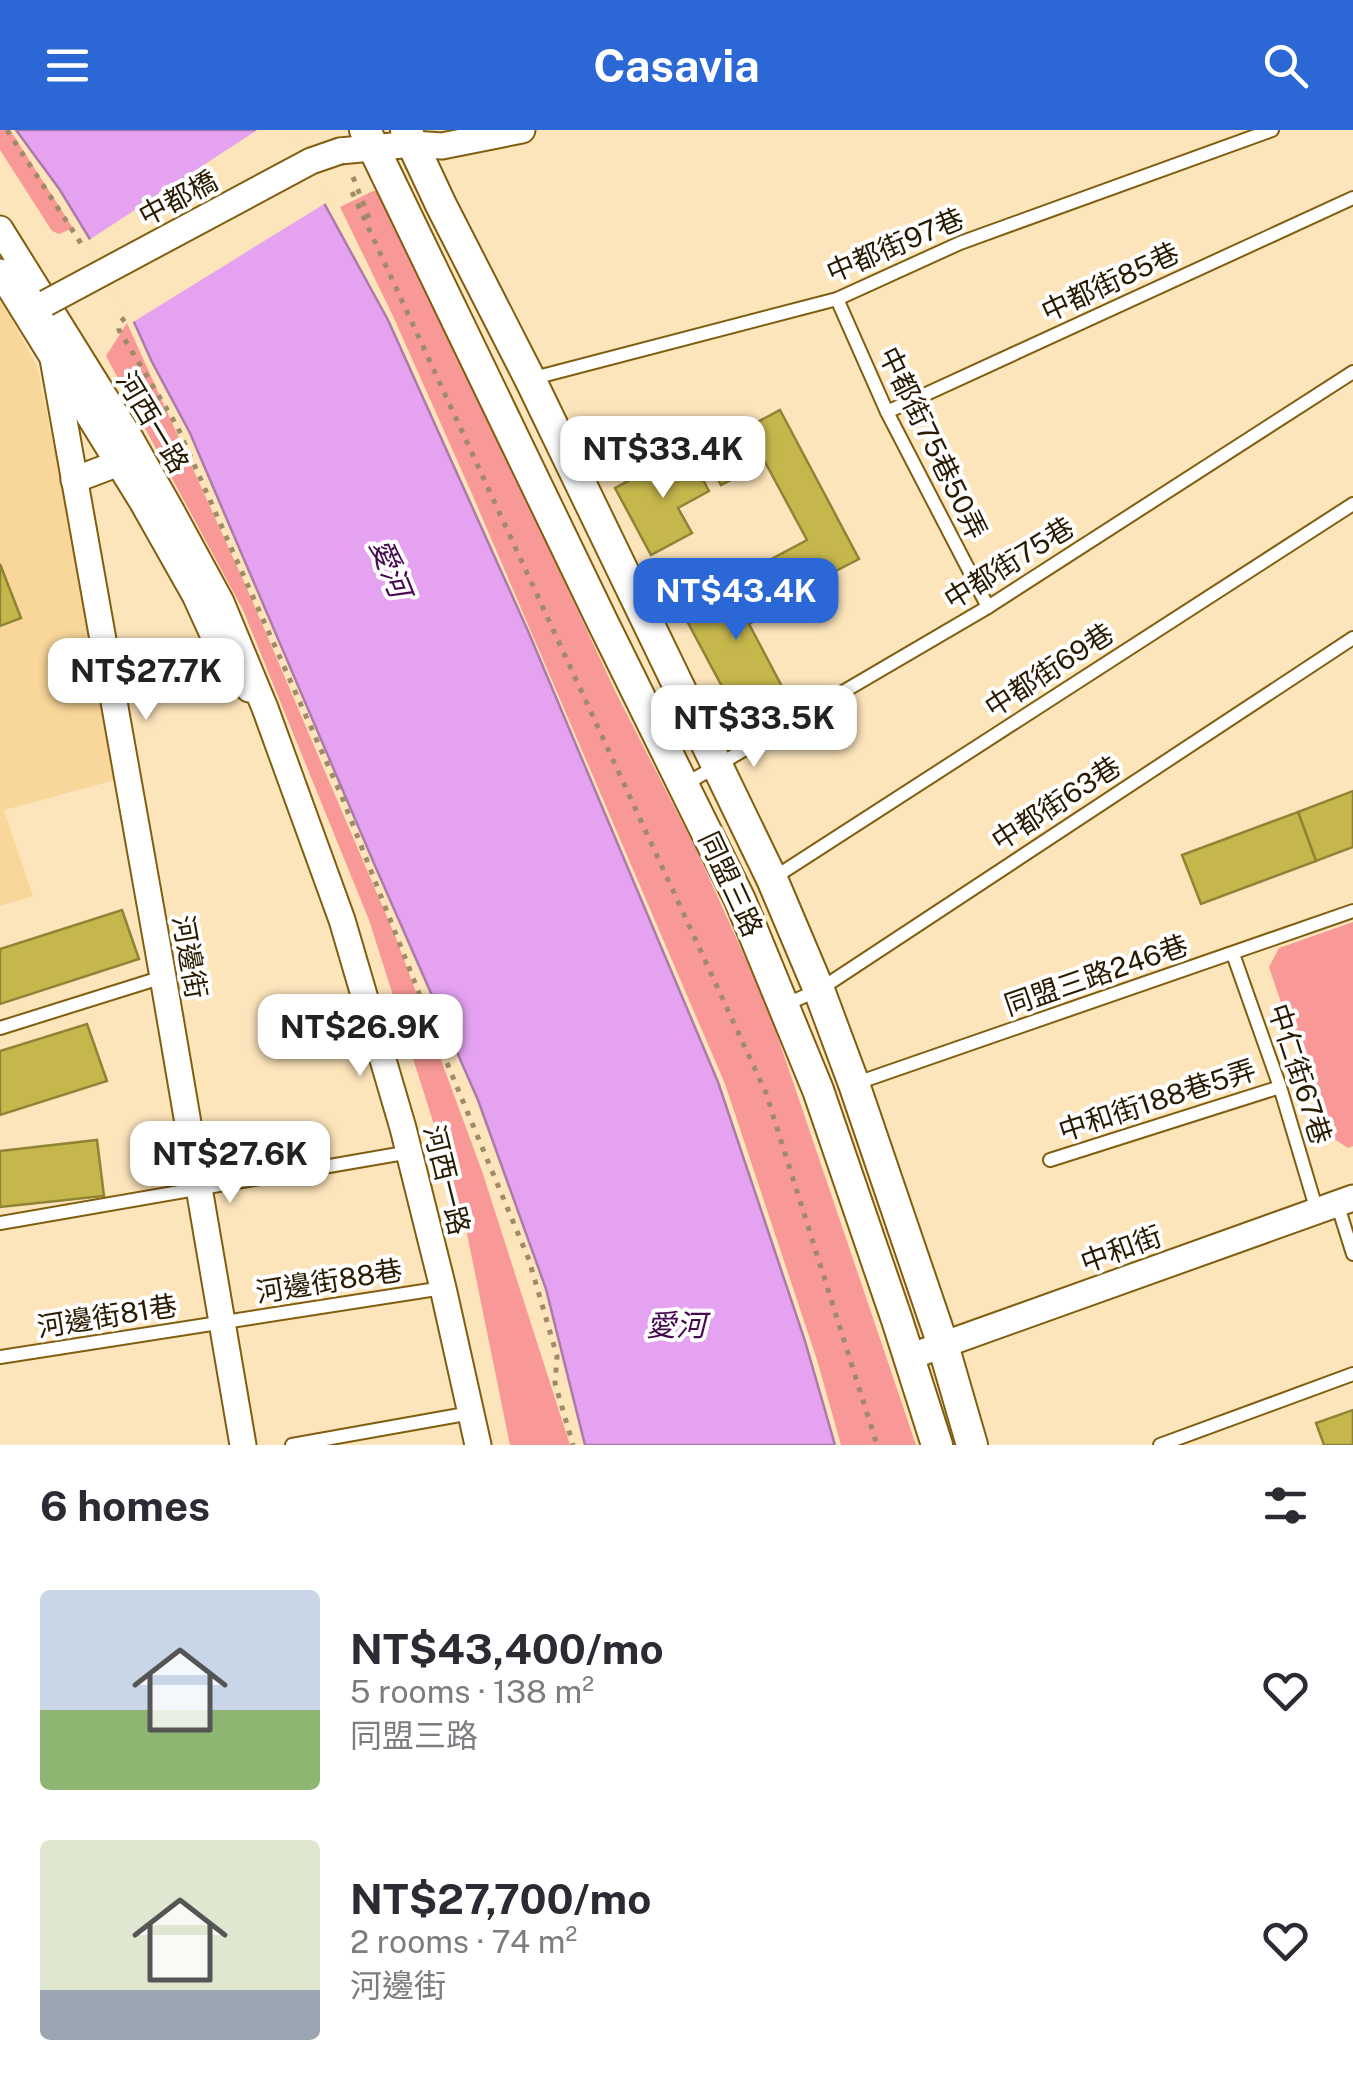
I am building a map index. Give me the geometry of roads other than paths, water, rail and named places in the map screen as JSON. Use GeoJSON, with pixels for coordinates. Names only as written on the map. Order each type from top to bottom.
{"type":"FeatureCollection","features":[{"type":"Feature","properties":{"kind":"street","name":"中都橋"},"geometry":{"type":"LineString","coordinates":[[46,303],[312,161],[370,138],[410,137],[442,146],[522,130]]}},
{"type":"Feature","properties":{"kind":"street","name":"同盟三路"},"geometry":{"type":"LineString","coordinates":[[410,137],[772,878],[854,1084],[943,1344],[972,1445]]}},
{"type":"Feature","properties":{"kind":"street","name":"同盟三路"},"geometry":{"type":"LineString","coordinates":[[370,138],[740,900],[818,1090],[937,1445]]}},
{"type":"Feature","properties":{"kind":"street","name":"河西一路"},"geometry":{"type":"LineString","coordinates":[[0,229],[129,436],[221,602],[265,708],[342,920],[410,1152],[478,1445]]}},
{"type":"Feature","properties":{"kind":"street","name":"河西一路"},"geometry":{"type":"LineString","coordinates":[[0,272],[195,595],[226,663],[265,708]]}},
{"type":"Feature","properties":{"kind":"street","name":"河邊街"},"geometry":{"type":"LineString","coordinates":[[52,353],[243,1445]]}},
{"type":"Feature","properties":{"kind":"street"},"geometry":{"type":"LineString","coordinates":[[74,480],[119,464]]}},
{"type":"Feature","properties":{"kind":"street","name":"中和街"},"geometry":{"type":"LineString","coordinates":[[908,1357],[1336,1204]]}},
{"type":"Feature","properties":{"kind":"lane","name":"中都街97巷"},"geometry":{"type":"LineString","coordinates":[[530,379],[837,299],[960,243],[1272,130]]}},
{"type":"Feature","properties":{"kind":"lane","name":"中都街85巷"},"geometry":{"type":"LineString","coordinates":[[888,412],[1353,198]]}},
{"type":"Feature","properties":{"kind":"lane","name":"中都街75巷50弄"},"geometry":{"type":"LineString","coordinates":[[837,299],[888,412],[988,607]]}},
{"type":"Feature","properties":{"kind":"lane","name":"中都街75巷"},"geometry":{"type":"LineString","coordinates":[[684,785],[988,607],[1353,372]]}},
{"type":"Feature","properties":{"kind":"lane","name":"中都街69巷"},"geometry":{"type":"LineString","coordinates":[[772,878],[1353,504]]}},
{"type":"Feature","properties":{"kind":"lane","name":"中都街63巷"},"geometry":{"type":"LineString","coordinates":[[784,1006],[818,990],[1353,638]]}},
{"type":"Feature","properties":{"kind":"lane","name":"同盟三路246巷"},"geometry":{"type":"LineString","coordinates":[[854,1084],[1353,910]]}},
{"type":"Feature","properties":{"kind":"lane","name":"中仁街67巷"},"geometry":{"type":"LineString","coordinates":[[1233,954],[1280,1087],[1336,1204],[1353,1254]]}},
{"type":"Feature","properties":{"kind":"lane"},"geometry":{"type":"LineString","coordinates":[[0,1028],[163,977]]}},
{"type":"Feature","properties":{"kind":"lane","name":"中和街188巷5弄"},"geometry":{"type":"LineString","coordinates":[[1050,1160],[1280,1087]]}},
{"type":"Feature","properties":{"kind":"lane"},"geometry":{"type":"LineString","coordinates":[[0,1223],[410,1152]]}},
{"type":"Feature","properties":{"kind":"lane","name":"河邊街88巷"},"geometry":{"type":"LineString","coordinates":[[222,1324],[443,1288]]}},
{"type":"Feature","properties":{"kind":"lane","name":"河邊街81巷"},"geometry":{"type":"LineString","coordinates":[[0,1357],[222,1324]]}},
{"type":"Feature","properties":{"kind":"lane"},"geometry":{"type":"LineString","coordinates":[[1160,1445],[1353,1374]]}},
{"type":"Feature","properties":{"kind":"lane"},"geometry":{"type":"LineString","coordinates":[[292,1445],[472,1412]]}},
{"type":"Feature","properties":{"kind":"water","name":"愛河"},"geometry":{"type":"Polygon","coordinates":[[[16,130],[284,130],[388,320],[528,631],[718,1082],[805,1341],[835,1445],[585,1445],[546,1289],[478,1100],[190,433],[116,282],[60,190],[16,130]]]}}]}
